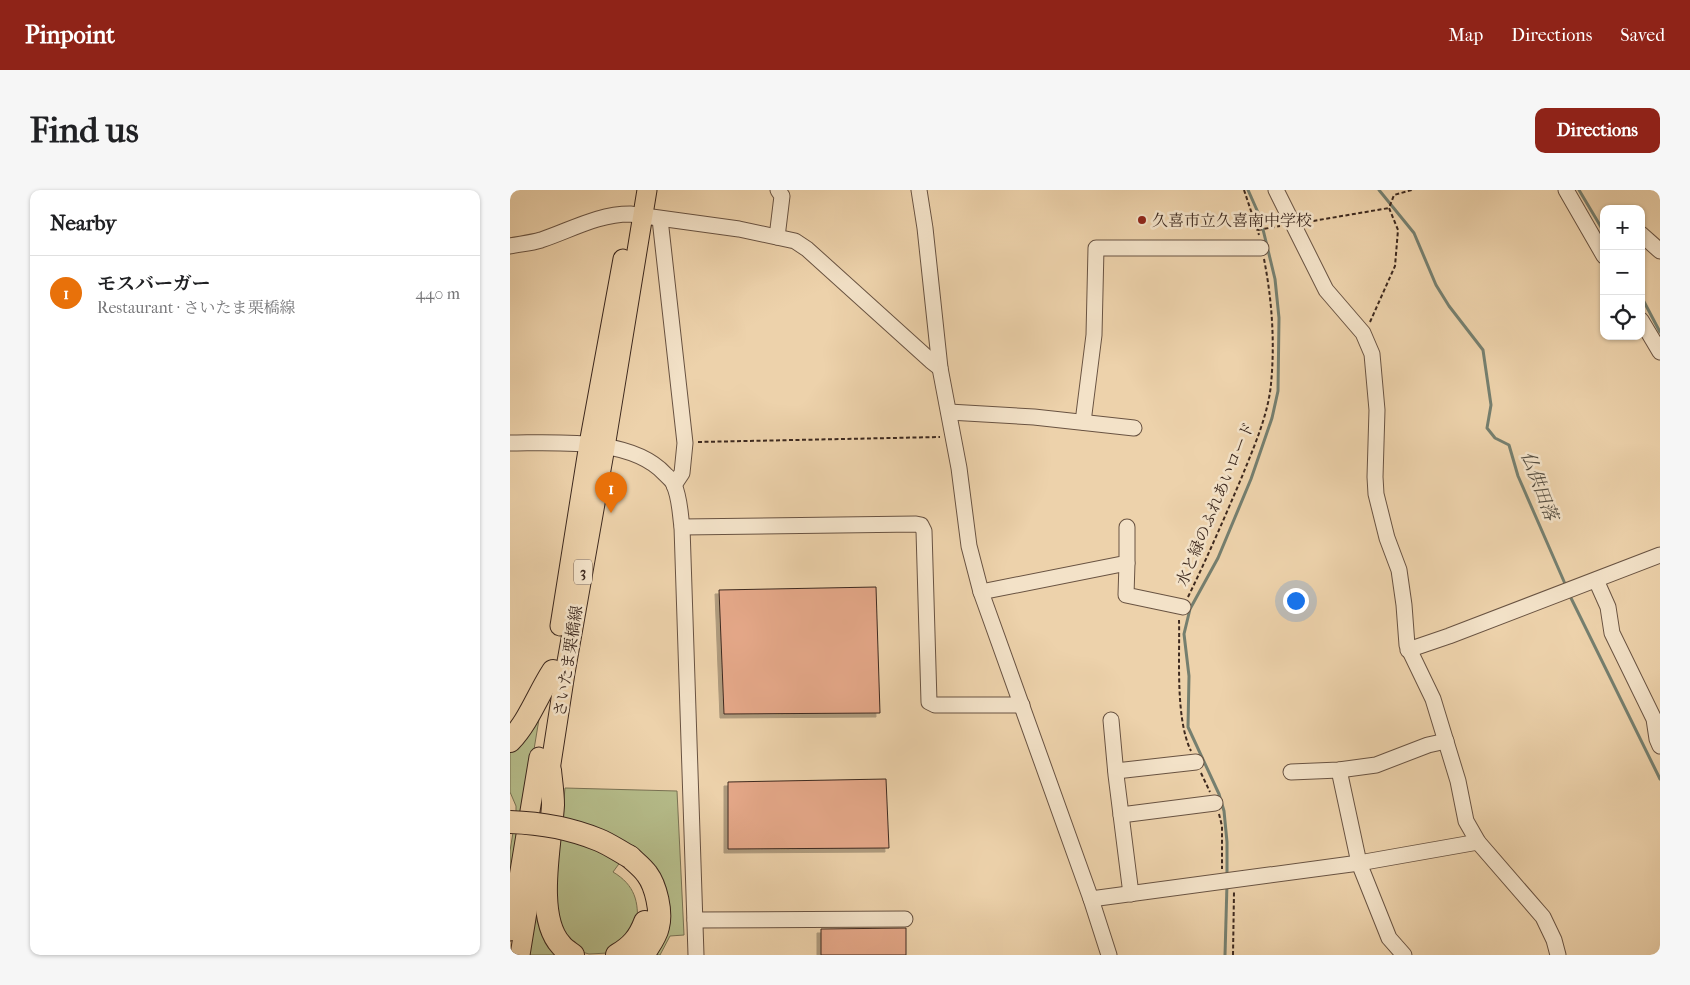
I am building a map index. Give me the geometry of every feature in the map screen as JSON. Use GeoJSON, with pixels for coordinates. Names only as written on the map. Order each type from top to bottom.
{"type":"FeatureCollection","features":[{"type":"Feature","properties":{"kind":"highway"},"geometry":{"type":"LineString","coordinates":[[510,741],[532,712],[541,690],[553,671]]}},
{"type":"Feature","properties":{"kind":"highway"},"geometry":{"type":"LineString","coordinates":[[550,770],[553,803],[547,861],[547,910],[551,928],[560,944],[573,955]]}},
{"type":"Feature","properties":{"kind":"highway"},"geometry":{"type":"LineString","coordinates":[[510,822],[553,826],[600,840],[626,862],[647,874],[655,891],[659,913],[658,927],[650,945],[642,955]]}},
{"type":"Feature","properties":{"kind":"highway"},"geometry":{"type":"LineString","coordinates":[[510,833],[571,842],[626,862],[642,892],[646,912],[644,924],[638,937],[629,948],[617,955]]}},
{"type":"Feature","properties":{"kind":"main road","name":"さいたま栗橋線"},"geometry":{"type":"LineString","coordinates":[[634,190],[644,217]]}},
{"type":"Feature","properties":{"kind":"main road","name":"さいたま栗橋線"},"geometry":{"type":"LineString","coordinates":[[510,931],[553,671],[644,217],[647,190]]}},
{"type":"Feature","properties":{"kind":"main road","name":"さいたま栗橋線"},"geometry":{"type":"LineString","coordinates":[[520,955],[565,673],[597,445]]}},
{"type":"Feature","properties":{"kind":"street"},"geometry":{"type":"LineString","coordinates":[[777,237],[782,196],[778,190]]}},
{"type":"Feature","properties":{"kind":"street"},"geometry":{"type":"LineString","coordinates":[[919,190],[925,228],[940,368],[953,436],[969,546],[981,592],[1091,899],[1109,955]]}},
{"type":"Feature","properties":{"kind":"street"},"geometry":{"type":"LineString","coordinates":[[1276,190],[1326,290],[1363,333],[1372,354],[1377,399],[1375,488],[1384,530],[1399,570],[1408,650],[1433,699],[1458,781],[1466,821],[1478,842],[1543,917],[1554,940],[1558,955]]}},
{"type":"Feature","properties":{"kind":"street"},"geometry":{"type":"LineString","coordinates":[[1566,190],[1599,234],[1603,250]]}},
{"type":"Feature","properties":{"kind":"street"},"geometry":{"type":"LineString","coordinates":[[510,246],[540,240],[609,216],[644,217],[739,229],[794,241],[808,249],[940,368]]}},
{"type":"Feature","properties":{"kind":"street"},"geometry":{"type":"LineString","coordinates":[[644,217],[685,443],[682,473],[674,484]]}},
{"type":"Feature","properties":{"kind":"street"},"geometry":{"type":"LineString","coordinates":[[1645,238],[1660,251]]}},
{"type":"Feature","properties":{"kind":"street"},"geometry":{"type":"LineString","coordinates":[[1083,422],[1094,335],[1096,248],[1261,248]]}},
{"type":"Feature","properties":{"kind":"street"},"geometry":{"type":"LineString","coordinates":[[1645,327],[1660,352]]}},
{"type":"Feature","properties":{"kind":"street"},"geometry":{"type":"LineString","coordinates":[[949,412],[1034,417],[1134,428]]}},
{"type":"Feature","properties":{"kind":"street"},"geometry":{"type":"LineString","coordinates":[[510,443],[597,445],[648,459],[658,466],[674,484],[680,508],[682,527],[696,955]]}},
{"type":"Feature","properties":{"kind":"street"},"geometry":{"type":"LineString","coordinates":[[682,527],[921,525],[924,532],[929,702],[935,705],[1022,704]]}},
{"type":"Feature","properties":{"kind":"street"},"geometry":{"type":"LineString","coordinates":[[1127,528],[1126,594],[1183,607]]}},
{"type":"Feature","properties":{"kind":"street"},"geometry":{"type":"LineString","coordinates":[[1408,650],[1660,555]]}},
{"type":"Feature","properties":{"kind":"street"},"geometry":{"type":"LineString","coordinates":[[981,592],[1127,563]]}},
{"type":"Feature","properties":{"kind":"street"},"geometry":{"type":"LineString","coordinates":[[1596,580],[1608,607],[1612,633],[1654,719],[1660,746]]}},
{"type":"Feature","properties":{"kind":"street"},"geometry":{"type":"LineString","coordinates":[[1111,720],[1131,894]]}},
{"type":"Feature","properties":{"kind":"street"},"geometry":{"type":"LineString","coordinates":[[1291,772],[1339,770],[1376,765],[1428,745],[1446,741]]}},
{"type":"Feature","properties":{"kind":"street"},"geometry":{"type":"LineString","coordinates":[[1116,771],[1196,762]]}},
{"type":"Feature","properties":{"kind":"street"},"geometry":{"type":"LineString","coordinates":[[1339,770],[1358,863],[1389,938],[1404,955]]}},
{"type":"Feature","properties":{"kind":"street"},"geometry":{"type":"LineString","coordinates":[[1121,815],[1216,803]]}},
{"type":"Feature","properties":{"kind":"street"},"geometry":{"type":"LineString","coordinates":[[1091,899],[1358,863],[1478,842]]}},
{"type":"Feature","properties":{"kind":"street"},"geometry":{"type":"LineString","coordinates":[[695,920],[905,919]]}},
{"type":"Feature","properties":{"kind":"path","name":"水と緑のふれあいロード"},"geometry":{"type":"LineString","coordinates":[[1233,955],[1222,826],[1216,803],[1186,740],[1181,715],[1179,615],[1217,537],[1251,455],[1271,385],[1273,344],[1270,291],[1259,230],[1244,190]]}},
{"type":"Feature","properties":{"kind":"path"},"geometry":{"type":"LineString","coordinates":[[1363,333],[1395,266],[1398,230],[1389,208],[1394,195],[1412,190]]}},
{"type":"Feature","properties":{"kind":"path"},"geometry":{"type":"LineString","coordinates":[[1259,230],[1389,208]]}},
{"type":"Feature","properties":{"kind":"path"},"geometry":{"type":"LineString","coordinates":[[685,443],[953,436]]}},
{"type":"Feature","properties":{"kind":"green space"},"geometry":{"type":"Polygon","coordinates":[[[540,713],[515,865],[510,880],[510,851],[516,806],[510,792],[510,753],[520,743],[540,713]]]}},
{"type":"Feature","properties":{"kind":"green space"},"geometry":{"type":"Polygon","coordinates":[[[565,788],[677,791],[684,935],[670,936],[660,955],[650,955],[662,933],[629,850],[613,872],[631,888],[636,902],[637,925],[608,953],[589,954],[582,952],[568,941],[554,907],[565,788]]]}},
{"type":"Feature","properties":{"kind":"green space"},"geometry":{"type":"Polygon","coordinates":[[[537,883],[562,955],[529,955],[537,883]]]}},
{"type":"Feature","properties":{"kind":"building"},"geometry":{"type":"Polygon","coordinates":[[[876,587],[880,713],[724,714],[719,590],[876,587]]]}},
{"type":"Feature","properties":{"kind":"building"},"geometry":{"type":"Polygon","coordinates":[[[886,779],[889,848],[728,849],[728,782],[886,779]]]}},
{"type":"Feature","properties":{"kind":"building"},"geometry":{"type":"Polygon","coordinates":[[[906,928],[906,955],[821,955],[821,929],[906,928]]]}},
{"type":"Feature","properties":{"kind":"waterway"},"geometry":{"type":"LineString","coordinates":[[1227,875],[1227,842],[1224,811],[1219,794],[1188,727],[1189,676],[1184,634],[1190,609],[1218,558],[1251,479],[1272,418],[1278,391],[1279,318],[1275,279],[1260,217],[1248,190]]}},
{"type":"Feature","properties":{"kind":"waterway","name":"仏供田落"},"geometry":{"type":"LineString","coordinates":[[1379,190],[1414,233],[1436,285],[1449,306],[1483,350],[1491,405],[1487,428],[1495,438],[1509,445],[1518,476],[1566,586]]}},
{"type":"Feature","properties":{"kind":"waterway"},"geometry":{"type":"LineString","coordinates":[[1579,190],[1600,225]]}},
{"type":"Feature","properties":{"kind":"waterway"},"geometry":{"type":"LineString","coordinates":[[1645,304],[1660,332]]}},
{"type":"Feature","properties":{"kind":"waterway","name":"仏供田落"},"geometry":{"type":"LineString","coordinates":[[1569,594],[1660,779]]}},
{"type":"Feature","properties":{"kind":"waterway"},"geometry":{"type":"LineString","coordinates":[[1225,955],[1227,884]]}},
{"type":"Feature","properties":{"kind":"place","name":"久喜市立久喜南中学校"},"geometry":{"type":"Point","coordinates":[1142,220]}},
{"type":"Feature","properties":{"kind":"place","name":"モスバーガー"},"geometry":{"type":"Point","coordinates":[611,513]}}]}
